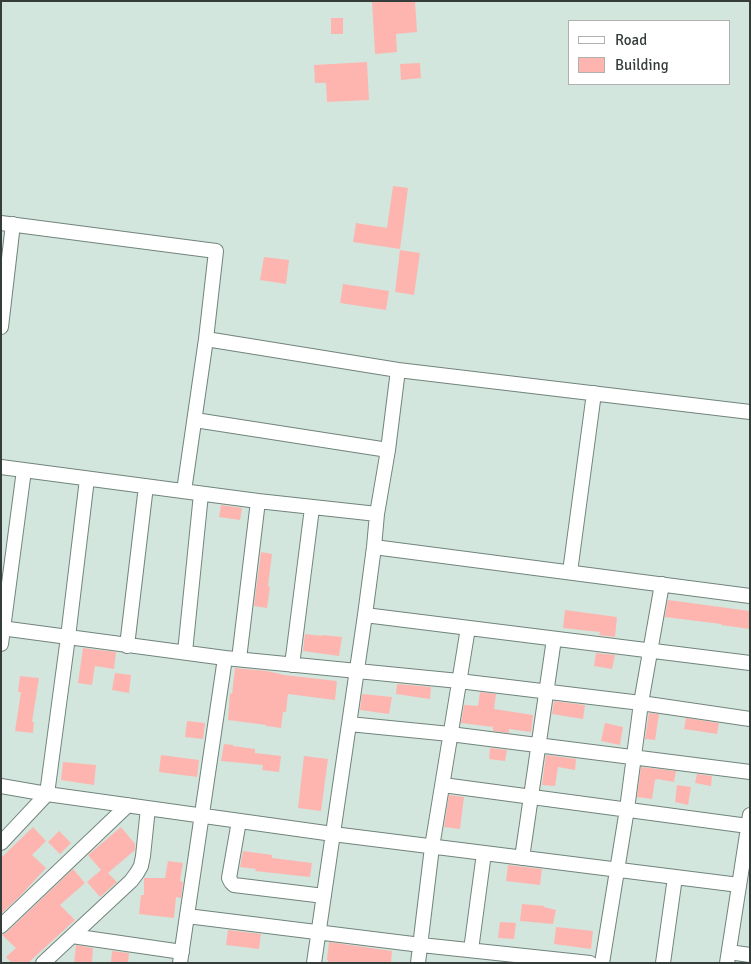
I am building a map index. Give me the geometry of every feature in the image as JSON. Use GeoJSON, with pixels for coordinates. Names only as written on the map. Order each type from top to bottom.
{"type":"FeatureCollection","features":[{"type":"Feature","properties":{"kind":"street"},"geometry":{"type":"LineString","coordinates":[[1,327],[7,223],[216,251],[206,339],[184,492]]}},
{"type":"Feature","properties":{"kind":"street"},"geometry":{"type":"LineString","coordinates":[[206,339],[398,370],[750,412]]}},
{"type":"Feature","properties":{"kind":"street"},"geometry":{"type":"LineString","coordinates":[[314,963],[366,615],[377,514],[388,450],[398,370]]}},
{"type":"Feature","properties":{"kind":"street"},"geometry":{"type":"LineString","coordinates":[[570,572],[594,393]]}},
{"type":"Feature","properties":{"kind":"street"},"geometry":{"type":"LineString","coordinates":[[195,420],[388,450]]}},
{"type":"Feature","properties":{"kind":"street"},"geometry":{"type":"LineString","coordinates":[[1,467],[258,502],[377,514]]}},
{"type":"Feature","properties":{"kind":"street"},"geometry":{"type":"LineString","coordinates":[[1,644],[24,470]]}},
{"type":"Feature","properties":{"kind":"street"},"geometry":{"type":"LineString","coordinates":[[1,843],[47,794],[87,479]]}},
{"type":"Feature","properties":{"kind":"street"},"geometry":{"type":"LineString","coordinates":[[127,646],[146,486]]}},
{"type":"Feature","properties":{"kind":"street"},"geometry":{"type":"LineString","coordinates":[[185,652],[201,494]]}},
{"type":"Feature","properties":{"kind":"street"},"geometry":{"type":"LineString","coordinates":[[239,659],[258,502]]}},
{"type":"Feature","properties":{"kind":"street"},"geometry":{"type":"LineString","coordinates":[[292,665],[312,508]]}},
{"type":"Feature","properties":{"kind":"street"},"geometry":{"type":"LineString","coordinates":[[374,547],[750,596]]}},
{"type":"Feature","properties":{"kind":"street"},"geometry":{"type":"LineString","coordinates":[[602,963],[627,809],[641,703],[662,584]]}},
{"type":"Feature","properties":{"kind":"street"},"geometry":{"type":"LineString","coordinates":[[366,615],[750,663]]}},
{"type":"Feature","properties":{"kind":"street"},"geometry":{"type":"LineString","coordinates":[[2,628],[225,658],[458,681],[641,703],[750,719]]}},
{"type":"Feature","properties":{"kind":"street"},"geometry":{"type":"LineString","coordinates":[[418,963],[432,847],[468,628]]}},
{"type":"Feature","properties":{"kind":"street"},"geometry":{"type":"LineString","coordinates":[[522,858],[554,639]]}},
{"type":"Feature","properties":{"kind":"street"},"geometry":{"type":"LineString","coordinates":[[72,936],[181,957],[225,658]]}},
{"type":"Feature","properties":{"kind":"street"},"geometry":{"type":"LineString","coordinates":[[349,724],[450,734],[750,772]]}},
{"type":"Feature","properties":{"kind":"street"},"geometry":{"type":"LineString","coordinates":[[443,785],[627,809],[749,820],[728,958],[750,955]]}},
{"type":"Feature","properties":{"kind":"street"},"geometry":{"type":"LineString","coordinates":[[1,786],[333,834],[739,886]]}},
{"type":"Feature","properties":{"kind":"street"},"geometry":{"type":"LineString","coordinates":[[1,926],[128,805]]}},
{"type":"Feature","properties":{"kind":"street"},"geometry":{"type":"LineString","coordinates":[[43,963],[131,881],[137,873],[143,856],[148,808]]}},
{"type":"Feature","properties":{"kind":"street"},"geometry":{"type":"LineString","coordinates":[[239,821],[229,878],[230,882],[234,885],[324,896]]}},
{"type":"Feature","properties":{"kind":"street"},"geometry":{"type":"LineString","coordinates":[[471,950],[484,853]]}},
{"type":"Feature","properties":{"kind":"street"},"geometry":{"type":"LineString","coordinates":[[663,963],[675,877]]}},
{"type":"Feature","properties":{"kind":"street"},"geometry":{"type":"LineString","coordinates":[[187,916],[471,950],[507,958],[590,963]]}},
{"type":"Feature","properties":{"kind":"building"},"geometry":{"type":"Polygon","coordinates":[[[372,1],[415,1],[417,32],[396,34],[397,52],[375,54],[372,1]]]}},
{"type":"Feature","properties":{"kind":"building"},"geometry":{"type":"Polygon","coordinates":[[[331,18],[343,18],[343,34],[331,34],[331,18]]]}},
{"type":"Feature","properties":{"kind":"building"},"geometry":{"type":"Polygon","coordinates":[[[367,62],[369,100],[327,102],[326,83],[315,83],[314,65],[367,62]]]}},
{"type":"Feature","properties":{"kind":"building"},"geometry":{"type":"Polygon","coordinates":[[[420,63],[421,78],[401,80],[400,64],[420,63]]]}},
{"type":"Feature","properties":{"kind":"building"},"geometry":{"type":"Polygon","coordinates":[[[393,186],[408,188],[400,249],[353,242],[356,223],[387,228],[393,186]]]}},
{"type":"Feature","properties":{"kind":"building"},"geometry":{"type":"Polygon","coordinates":[[[400,250],[420,253],[414,295],[395,292],[400,250]]]}},
{"type":"Feature","properties":{"kind":"building"},"geometry":{"type":"Polygon","coordinates":[[[264,257],[289,260],[286,284],[260,280],[264,257]]]}},
{"type":"Feature","properties":{"kind":"building"},"geometry":{"type":"Polygon","coordinates":[[[343,284],[389,291],[386,310],[340,303],[343,284]]]}},
{"type":"Feature","properties":{"kind":"building"},"geometry":{"type":"Polygon","coordinates":[[[221,505],[242,508],[240,520],[219,517],[221,505]]]}},
{"type":"Feature","properties":{"kind":"building"},"geometry":{"type":"Polygon","coordinates":[[[261,552],[272,554],[267,608],[254,606],[261,552]]]}},
{"type":"Feature","properties":{"kind":"building"},"geometry":{"type":"Polygon","coordinates":[[[668,600],[750,611],[750,629],[665,617],[668,600]]]}},
{"type":"Feature","properties":{"kind":"building"},"geometry":{"type":"Polygon","coordinates":[[[565,610],[617,617],[615,637],[599,635],[600,632],[563,628],[565,610]]]}},
{"type":"Feature","properties":{"kind":"building"},"geometry":{"type":"Polygon","coordinates":[[[305,634],[342,637],[339,656],[303,651],[305,634]]]}},
{"type":"Feature","properties":{"kind":"building"},"geometry":{"type":"Polygon","coordinates":[[[83,648],[116,652],[114,669],[95,666],[92,685],[78,683],[83,648]]]}},
{"type":"Feature","properties":{"kind":"building"},"geometry":{"type":"Polygon","coordinates":[[[596,653],[615,655],[612,669],[594,666],[596,653]]]}},
{"type":"Feature","properties":{"kind":"building"},"geometry":{"type":"Polygon","coordinates":[[[235,668],[337,681],[335,700],[288,694],[286,712],[283,712],[281,728],[228,720],[230,693],[232,694],[235,668]]]}},
{"type":"Feature","properties":{"kind":"building"},"geometry":{"type":"Polygon","coordinates":[[[115,673],[131,675],[129,693],[112,690],[115,673]]]}},
{"type":"Feature","properties":{"kind":"building"},"geometry":{"type":"Polygon","coordinates":[[[20,676],[39,678],[32,722],[34,722],[33,733],[15,731],[21,692],[18,692],[20,676]]]}},
{"type":"Feature","properties":{"kind":"building"},"geometry":{"type":"Polygon","coordinates":[[[397,684],[431,687],[430,699],[396,694],[397,684]]]}},
{"type":"Feature","properties":{"kind":"building"},"geometry":{"type":"Polygon","coordinates":[[[480,692],[496,694],[494,709],[533,715],[531,732],[509,729],[509,733],[493,731],[493,727],[461,723],[464,705],[478,706],[480,692]]]}},
{"type":"Feature","properties":{"kind":"building"},"geometry":{"type":"Polygon","coordinates":[[[362,694],[392,697],[389,714],[360,710],[362,694]]]}},
{"type":"Feature","properties":{"kind":"building"},"geometry":{"type":"Polygon","coordinates":[[[554,701],[585,705],[583,719],[552,714],[554,701]]]}},
{"type":"Feature","properties":{"kind":"building"},"geometry":{"type":"Polygon","coordinates":[[[649,713],[659,714],[655,740],[645,739],[649,713]]]}},
{"type":"Feature","properties":{"kind":"building"},"geometry":{"type":"Polygon","coordinates":[[[686,718],[719,723],[717,734],[684,729],[686,718]]]}},
{"type":"Feature","properties":{"kind":"building"},"geometry":{"type":"Polygon","coordinates":[[[187,721],[205,723],[203,739],[185,737],[187,721]]]}},
{"type":"Feature","properties":{"kind":"building"},"geometry":{"type":"Polygon","coordinates":[[[605,723],[623,727],[620,745],[601,741],[605,723]]]}},
{"type":"Feature","properties":{"kind":"building"},"geometry":{"type":"Polygon","coordinates":[[[224,744],[255,749],[255,753],[281,756],[279,772],[262,770],[263,765],[221,761],[224,744]]]}},
{"type":"Feature","properties":{"kind":"building"},"geometry":{"type":"Polygon","coordinates":[[[490,748],[507,750],[505,761],[489,759],[490,748]]]}},
{"type":"Feature","properties":{"kind":"building"},"geometry":{"type":"Polygon","coordinates":[[[161,755],[199,760],[197,777],[159,772],[161,755]]]}},
{"type":"Feature","properties":{"kind":"building"},"geometry":{"type":"Polygon","coordinates":[[[546,755],[576,759],[575,770],[558,767],[555,786],[542,785],[546,755]]]}},
{"type":"Feature","properties":{"kind":"building"},"geometry":{"type":"Polygon","coordinates":[[[304,756],[328,759],[321,811],[298,808],[304,756]]]}},
{"type":"Feature","properties":{"kind":"building"},"geometry":{"type":"Polygon","coordinates":[[[63,762],[96,765],[94,785],[61,780],[63,762]]]}},
{"type":"Feature","properties":{"kind":"building"},"geometry":{"type":"Polygon","coordinates":[[[641,767],[676,771],[674,782],[657,779],[655,780],[652,799],[637,797],[641,767]]]}},
{"type":"Feature","properties":{"kind":"building"},"geometry":{"type":"Polygon","coordinates":[[[697,774],[712,776],[711,786],[695,783],[697,774]]]}},
{"type":"Feature","properties":{"kind":"building"},"geometry":{"type":"Polygon","coordinates":[[[677,785],[691,787],[688,805],[675,802],[677,785]]]}},
{"type":"Feature","properties":{"kind":"building"},"geometry":{"type":"Polygon","coordinates":[[[449,795],[464,797],[460,829],[444,827],[449,795]]]}},
{"type":"Feature","properties":{"kind":"building"},"geometry":{"type":"Polygon","coordinates":[[[33,827],[46,841],[32,855],[46,868],[1,914],[1,858],[33,827]]]}},
{"type":"Feature","properties":{"kind":"building"},"geometry":{"type":"Polygon","coordinates":[[[121,827],[135,844],[135,850],[108,873],[117,882],[100,897],[87,882],[101,870],[88,855],[121,827]]]}},
{"type":"Feature","properties":{"kind":"building"},"geometry":{"type":"Polygon","coordinates":[[[59,831],[71,843],[60,854],[48,842],[59,831]]]}},
{"type":"Feature","properties":{"kind":"building"},"geometry":{"type":"Polygon","coordinates":[[[243,851],[272,855],[272,858],[312,863],[310,877],[255,871],[256,869],[240,867],[243,851]]]}},
{"type":"Feature","properties":{"kind":"building"},"geometry":{"type":"Polygon","coordinates":[[[168,861],[183,863],[180,881],[183,882],[181,898],[176,897],[174,918],[139,914],[141,895],[144,895],[144,878],[165,878],[168,861]]]}},
{"type":"Feature","properties":{"kind":"building"},"geometry":{"type":"Polygon","coordinates":[[[508,865],[542,869],[540,885],[506,881],[508,865]]]}},
{"type":"Feature","properties":{"kind":"building"},"geometry":{"type":"Polygon","coordinates":[[[73,869],[85,883],[60,905],[75,920],[28,963],[12,963],[6,957],[16,948],[2,935],[73,869]]]}},
{"type":"Feature","properties":{"kind":"building"},"geometry":{"type":"Polygon","coordinates":[[[522,904],[544,906],[556,910],[553,924],[520,921],[522,904]]]}},
{"type":"Feature","properties":{"kind":"building"},"geometry":{"type":"Polygon","coordinates":[[[500,922],[516,923],[514,939],[498,938],[500,922]]]}},
{"type":"Feature","properties":{"kind":"building"},"geometry":{"type":"Polygon","coordinates":[[[556,927],[593,931],[591,949],[554,944],[556,927]]]}},
{"type":"Feature","properties":{"kind":"building"},"geometry":{"type":"Polygon","coordinates":[[[228,930],[261,934],[259,949],[226,945],[228,930]]]}},
{"type":"Feature","properties":{"kind":"building"},"geometry":{"type":"Polygon","coordinates":[[[329,942],[392,951],[391,963],[328,963],[329,942]]]}},
{"type":"Feature","properties":{"kind":"building"},"geometry":{"type":"Polygon","coordinates":[[[76,945],[93,948],[92,963],[74,963],[76,945]]]}},
{"type":"Feature","properties":{"kind":"building"},"geometry":{"type":"Polygon","coordinates":[[[112,951],[129,953],[128,963],[111,963],[112,951]]]}}]}
